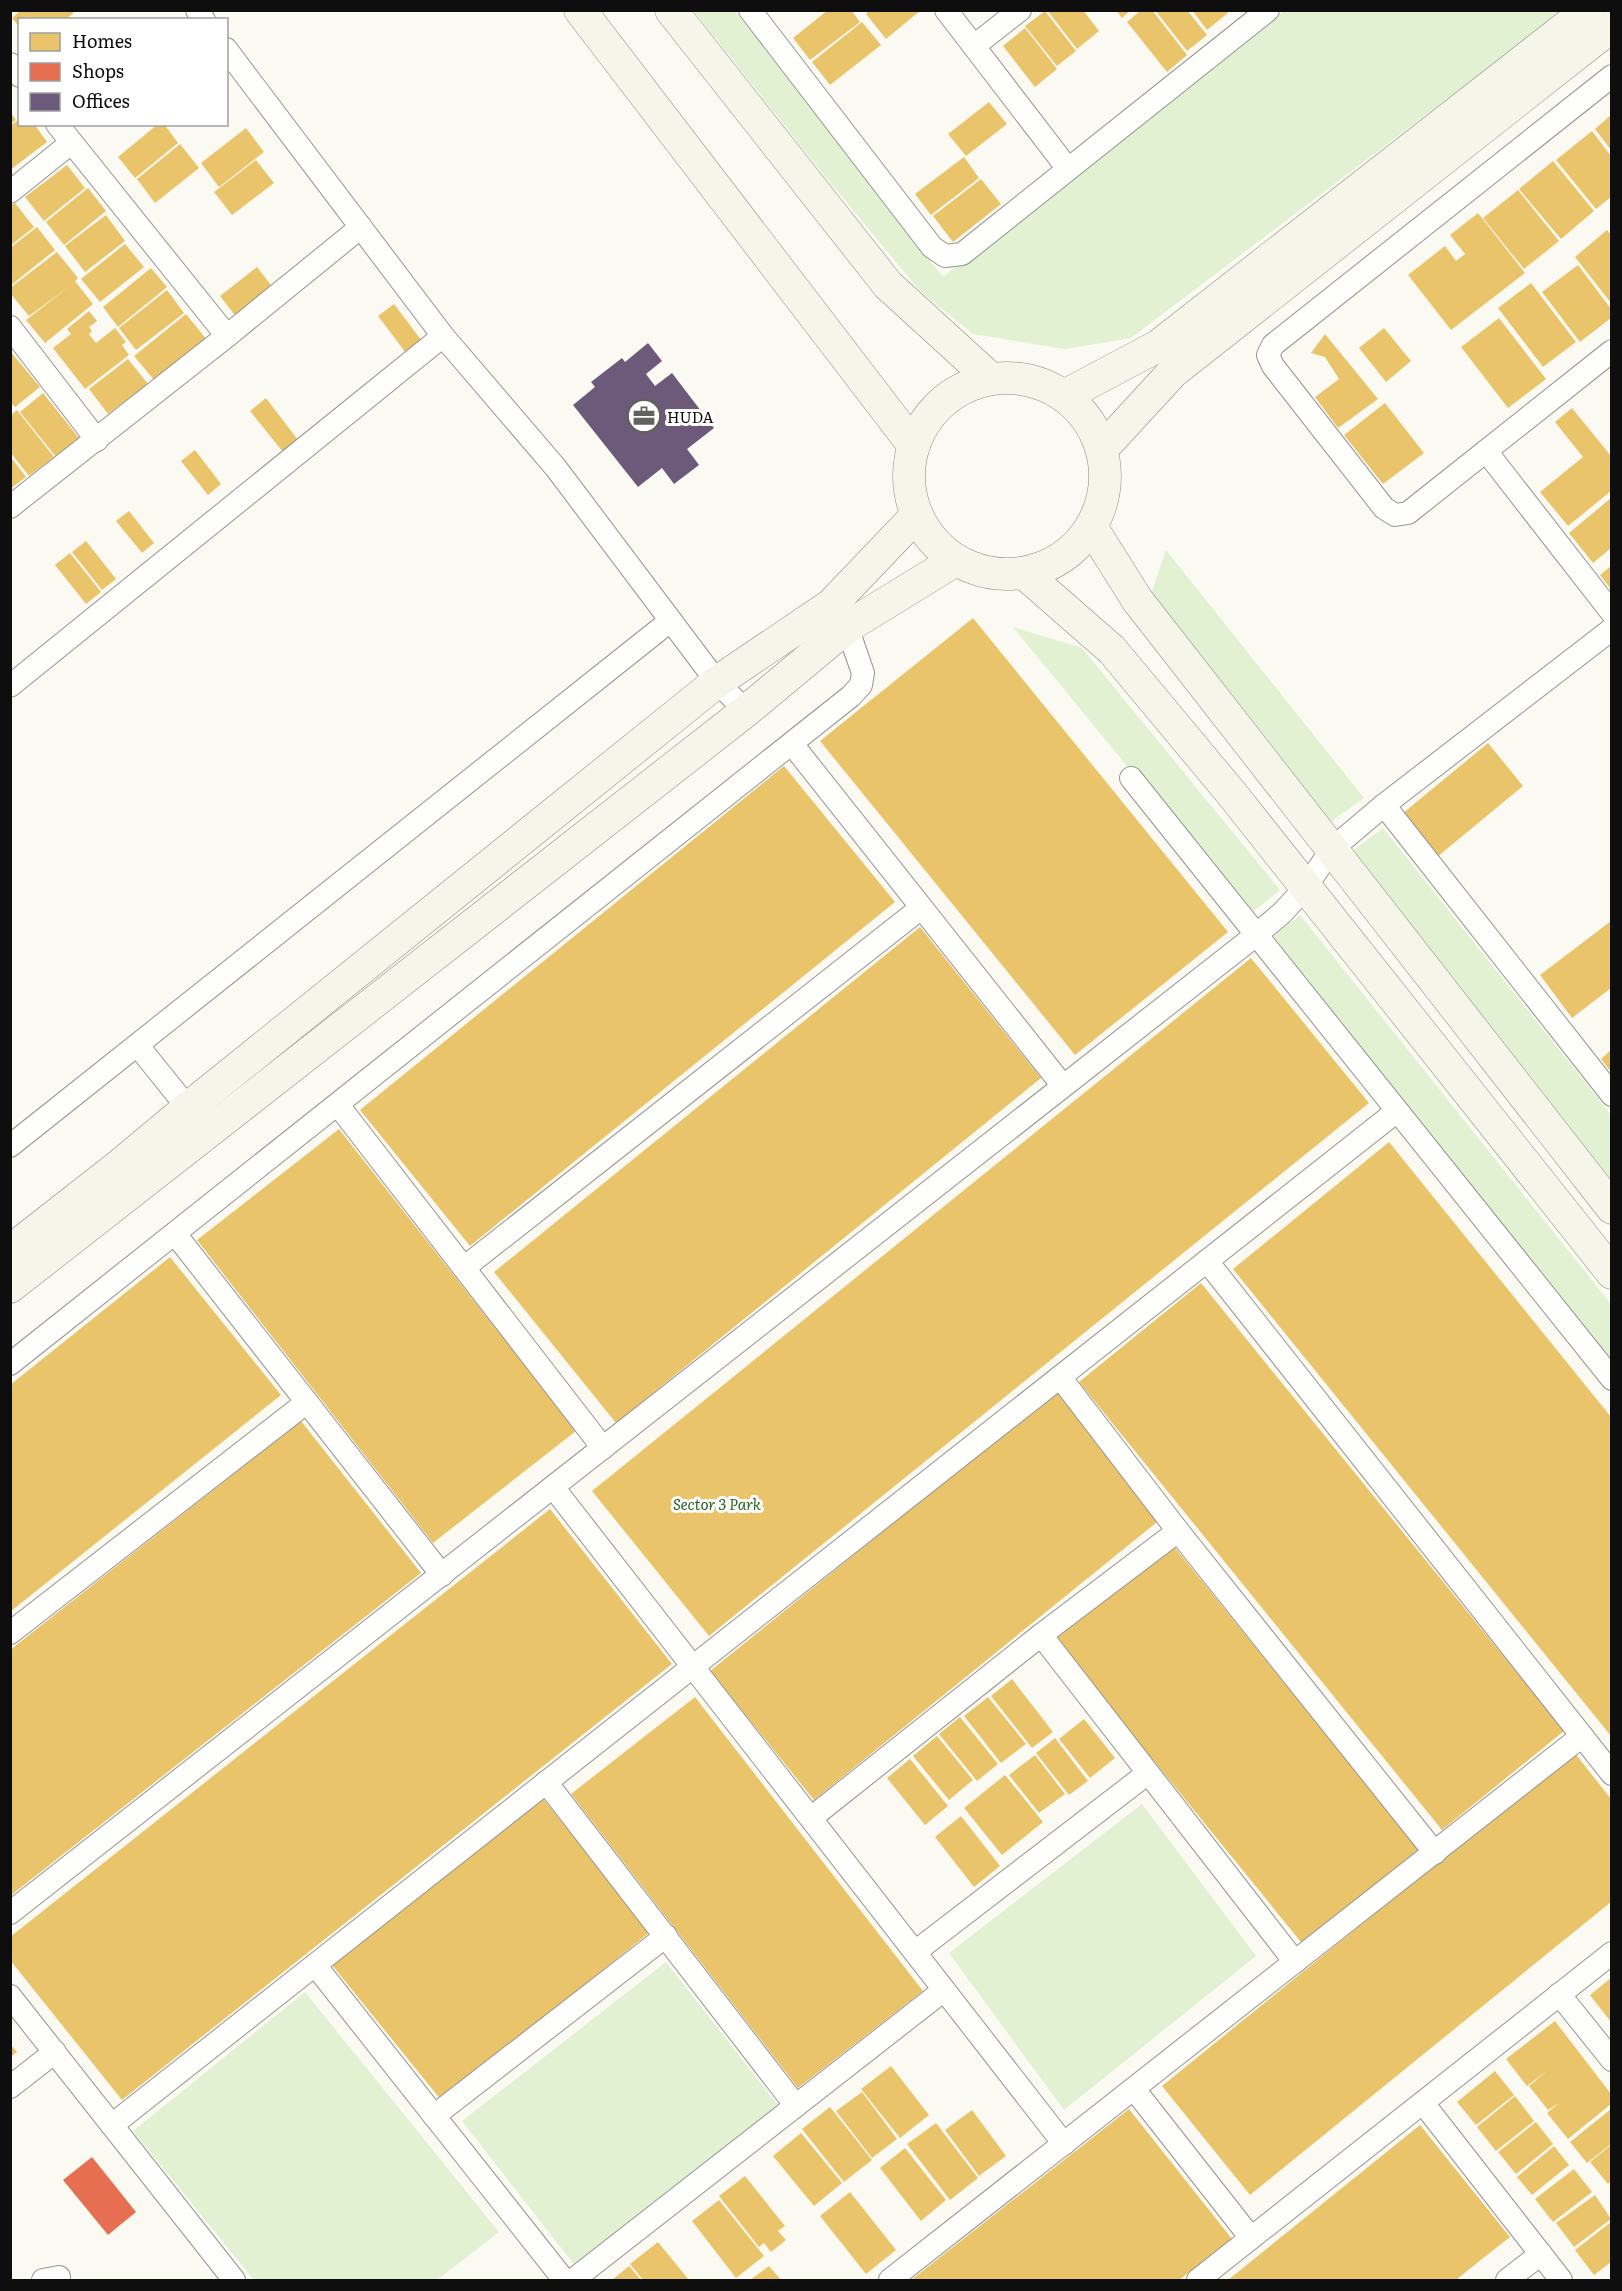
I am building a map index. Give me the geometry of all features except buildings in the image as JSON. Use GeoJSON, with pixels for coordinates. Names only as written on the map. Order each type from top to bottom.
{"type":"FeatureCollection","features":[{"type":"Feature","properties":{"kind":"street"},"geometry":{"type":"LineString","coordinates":[[580,10],[914,446]]}},
{"type":"Feature","properties":{"kind":"street"},"geometry":{"type":"LineString","coordinates":[[671,10],[888,285],[991,379]]}},
{"type":"Feature","properties":{"kind":"street"},"geometry":{"type":"LineString","coordinates":[[750,10],[932,247],[945,256],[962,254],[1268,10]]}},
{"type":"Feature","properties":{"kind":"street"},"geometry":{"type":"LineString","coordinates":[[946,10],[1068,170]]}},
{"type":"Feature","properties":{"kind":"street"},"geometry":{"type":"LineString","coordinates":[[974,46],[1020,10]]}},
{"type":"Feature","properties":{"kind":"street"},"geometry":{"type":"LineString","coordinates":[[1064,396],[1158,346],[1588,10]]}},
{"type":"Feature","properties":{"kind":"street"},"geometry":{"type":"LineString","coordinates":[[1102,449],[1173,372],[1611,26]]}},
{"type":"Feature","properties":{"kind":"street"},"geometry":{"type":"LineString","coordinates":[[228,52],[443,336],[556,468],[717,682],[746,711]]}},
{"type":"Feature","properties":{"kind":"street"},"geometry":{"type":"LineString","coordinates":[[1611,76],[1273,345],[1268,355],[1273,366],[1384,508],[1395,515],[1408,513],[1611,351]]}},
{"type":"Feature","properties":{"kind":"street"},"geometry":{"type":"LineString","coordinates":[[58,126],[227,336]]}},
{"type":"Feature","properties":{"kind":"street"},"geometry":{"type":"LineString","coordinates":[[10,192],[71,143]]}},
{"type":"Feature","properties":{"kind":"street"},"geometry":{"type":"LineString","coordinates":[[10,507],[97,440],[361,227]]}},
{"type":"Feature","properties":{"kind":"street"},"geometry":{"type":"LineString","coordinates":[[10,327],[97,440]]}},
{"type":"Feature","properties":{"kind":"street"},"geometry":{"type":"LineString","coordinates":[[10,686],[443,336]]}},
{"type":"Feature","properties":{"kind":"street"},"geometry":{"type":"LineString","coordinates":[[1017,378],[1041,384],[1064,396],[1087,420],[1102,449],[1106,476],[1102,503],[1092,528],[1074,549],[1051,564],[1024,573],[1001,574],[977,570],[956,560],[933,540],[917,515],[910,492],[909,469],[914,446],[926,422],[943,402],[966,387],[991,379],[1017,378]]}},
{"type":"Feature","properties":{"kind":"street"},"geometry":{"type":"LineString","coordinates":[[1486,451],[1611,613]]}},
{"type":"Feature","properties":{"kind":"street"},"geometry":{"type":"LineString","coordinates":[[10,1251],[121,1164],[717,682],[831,605],[917,515]]}},
{"type":"Feature","properties":{"kind":"street"},"geometry":{"type":"LineString","coordinates":[[1092,528],[1138,601],[1611,1208]]}},
{"type":"Feature","properties":{"kind":"street"},"geometry":{"type":"LineString","coordinates":[[10,1287],[746,711],[847,627],[956,560]]}},
{"type":"Feature","properties":{"kind":"street"},"geometry":{"type":"LineString","coordinates":[[1024,573],[1112,650],[1232,794],[1611,1273]]}},
{"type":"Feature","properties":{"kind":"street"},"geometry":{"type":"LineString","coordinates":[[10,1146],[670,621]]}},
{"type":"Feature","properties":{"kind":"street"},"geometry":{"type":"LineString","coordinates":[[10,1364],[176,1235],[851,696],[861,685],[863,673],[847,627]]}},
{"type":"Feature","properties":{"kind":"street"},"geometry":{"type":"LineString","coordinates":[[10,1913],[1256,935],[1282,913],[1305,888],[1332,849],[1384,805],[1611,628]]}},
{"type":"Feature","properties":{"kind":"street"},"geometry":{"type":"LineString","coordinates":[[792,744],[1063,1086]]}},
{"type":"Feature","properties":{"kind":"street"},"geometry":{"type":"LineString","coordinates":[[1131,778],[1611,1379]]}},
{"type":"Feature","properties":{"kind":"street"},"geometry":{"type":"LineString","coordinates":[[1384,805],[1611,1095]]}},
{"type":"Feature","properties":{"kind":"street"},"geometry":{"type":"LineString","coordinates":[[465,1267],[921,908]]}},
{"type":"Feature","properties":{"kind":"street"},"geometry":{"type":"LineString","coordinates":[[138,1046],[188,1108]]}},
{"type":"Feature","properties":{"kind":"street"},"geometry":{"type":"LineString","coordinates":[[338,1105],[603,1448]]}},
{"type":"Feature","properties":{"kind":"street"},"geometry":{"type":"LineString","coordinates":[[112,2125],[1397,1111]]}},
{"type":"Feature","properties":{"kind":"street"},"geometry":{"type":"LineString","coordinates":[[176,1235],[441,1575]]}},
{"type":"Feature","properties":{"kind":"street"},"geometry":{"type":"LineString","coordinates":[[1207,1262],[1611,1774]]}},
{"type":"Feature","properties":{"kind":"street"},"geometry":{"type":"LineString","coordinates":[[1060,1377],[1178,1531],[1435,1853]]}},
{"type":"Feature","properties":{"kind":"street"},"geometry":{"type":"LineString","coordinates":[[10,1633],[307,1402]]}},
{"type":"Feature","properties":{"kind":"street"},"geometry":{"type":"LineString","coordinates":[[553,1487],[1064,2144]]}},
{"type":"Feature","properties":{"kind":"street"},"geometry":{"type":"LineString","coordinates":[[810,1818],[1041,1635],[1178,1531]]}},
{"type":"Feature","properties":{"kind":"street"},"geometry":{"type":"LineString","coordinates":[[1041,1635],[1295,1962]]}},
{"type":"Feature","properties":{"kind":"street"},"geometry":{"type":"LineString","coordinates":[[890,2280],[1582,1736]]}},
{"type":"Feature","properties":{"kind":"street"},"geometry":{"type":"LineString","coordinates":[[915,1952],[1148,1773]]}},
{"type":"Feature","properties":{"kind":"street"},"geometry":{"type":"LineString","coordinates":[[546,1782],[796,2106]]}},
{"type":"Feature","properties":{"kind":"street"},"geometry":{"type":"LineString","coordinates":[[434,2116],[666,1936]]}},
{"type":"Feature","properties":{"kind":"street"},"geometry":{"type":"LineString","coordinates":[[1198,2280],[1611,1953]]}},
{"type":"Feature","properties":{"kind":"street"},"geometry":{"type":"LineString","coordinates":[[315,1965],[564,2280]]}},
{"type":"Feature","properties":{"kind":"street"},"geometry":{"type":"LineString","coordinates":[[573,2280],[944,1990]]}},
{"type":"Feature","properties":{"kind":"street"},"geometry":{"type":"LineString","coordinates":[[1559,1994],[1611,2060]]}},
{"type":"Feature","properties":{"kind":"street"},"geometry":{"type":"LineString","coordinates":[[10,1996],[234,2280]]}},
{"type":"Feature","properties":{"kind":"street"},"geometry":{"type":"LineString","coordinates":[[10,2087],[55,2052]]}},
{"type":"Feature","properties":{"kind":"street"},"geometry":{"type":"LineString","coordinates":[[1134,2089],[1251,2238]]}},
{"type":"Feature","properties":{"kind":"street"},"geometry":{"type":"LineString","coordinates":[[1423,2103],[1561,2280]]}},
{"type":"Feature","properties":{"kind":"street"},"geometry":{"type":"LineString","coordinates":[[1507,2280],[1541,2254]]}},
{"type":"Feature","properties":{"kind":"green space"},"geometry":{"type":"Polygon","coordinates":[[[694,11],[735,11],[943,277],[1284,11],[1563,11],[1131,338],[1065,349],[973,334],[920,291],[824,175],[694,11]]]}},
{"type":"Feature","properties":{"kind":"green space"},"geometry":{"type":"Polygon","coordinates":[[[1166,550],[1364,798],[1326,825],[1150,597],[1166,550]]]}},
{"type":"Feature","properties":{"kind":"green space"},"geometry":{"type":"Polygon","coordinates":[[[1013,627],[1082,648],[1280,890],[1249,915],[1013,627]]]}},
{"type":"Feature","properties":{"kind":"green space"},"geometry":{"type":"Polygon","coordinates":[[[1383,828],[1611,1115],[1611,1186],[1348,854],[1383,828]]]}},
{"type":"Feature","properties":{"kind":"green space"},"geometry":{"type":"Polygon","coordinates":[[[1300,915],[1611,1304],[1611,1366],[1270,939],[1300,915]]]}},
{"type":"Feature","properties":{"kind":"green space"},"geometry":{"type":"Polygon","coordinates":[[[1142,1804],[1256,1956],[1064,2110],[949,1953],[1142,1804]]]}},
{"type":"Feature","properties":{"kind":"green space"},"geometry":{"type":"Polygon","coordinates":[[[666,1962],[780,2108],[576,2267],[462,2121],[666,1962]]]}},
{"type":"Feature","properties":{"kind":"green space"},"geometry":{"type":"Polygon","coordinates":[[[305,1992],[499,2232],[437,2280],[254,2280],[133,2131],[305,1992]]]}},
{"type":"Feature","properties":{"kind":"place","name":"HUDA"},"geometry":{"type":"Point","coordinates":[644,416]}},
{"type":"Feature","properties":{"kind":"park label","name":"Sector 3 Park"},"geometry":{"type":"Point","coordinates":[717,1503]}}]}
